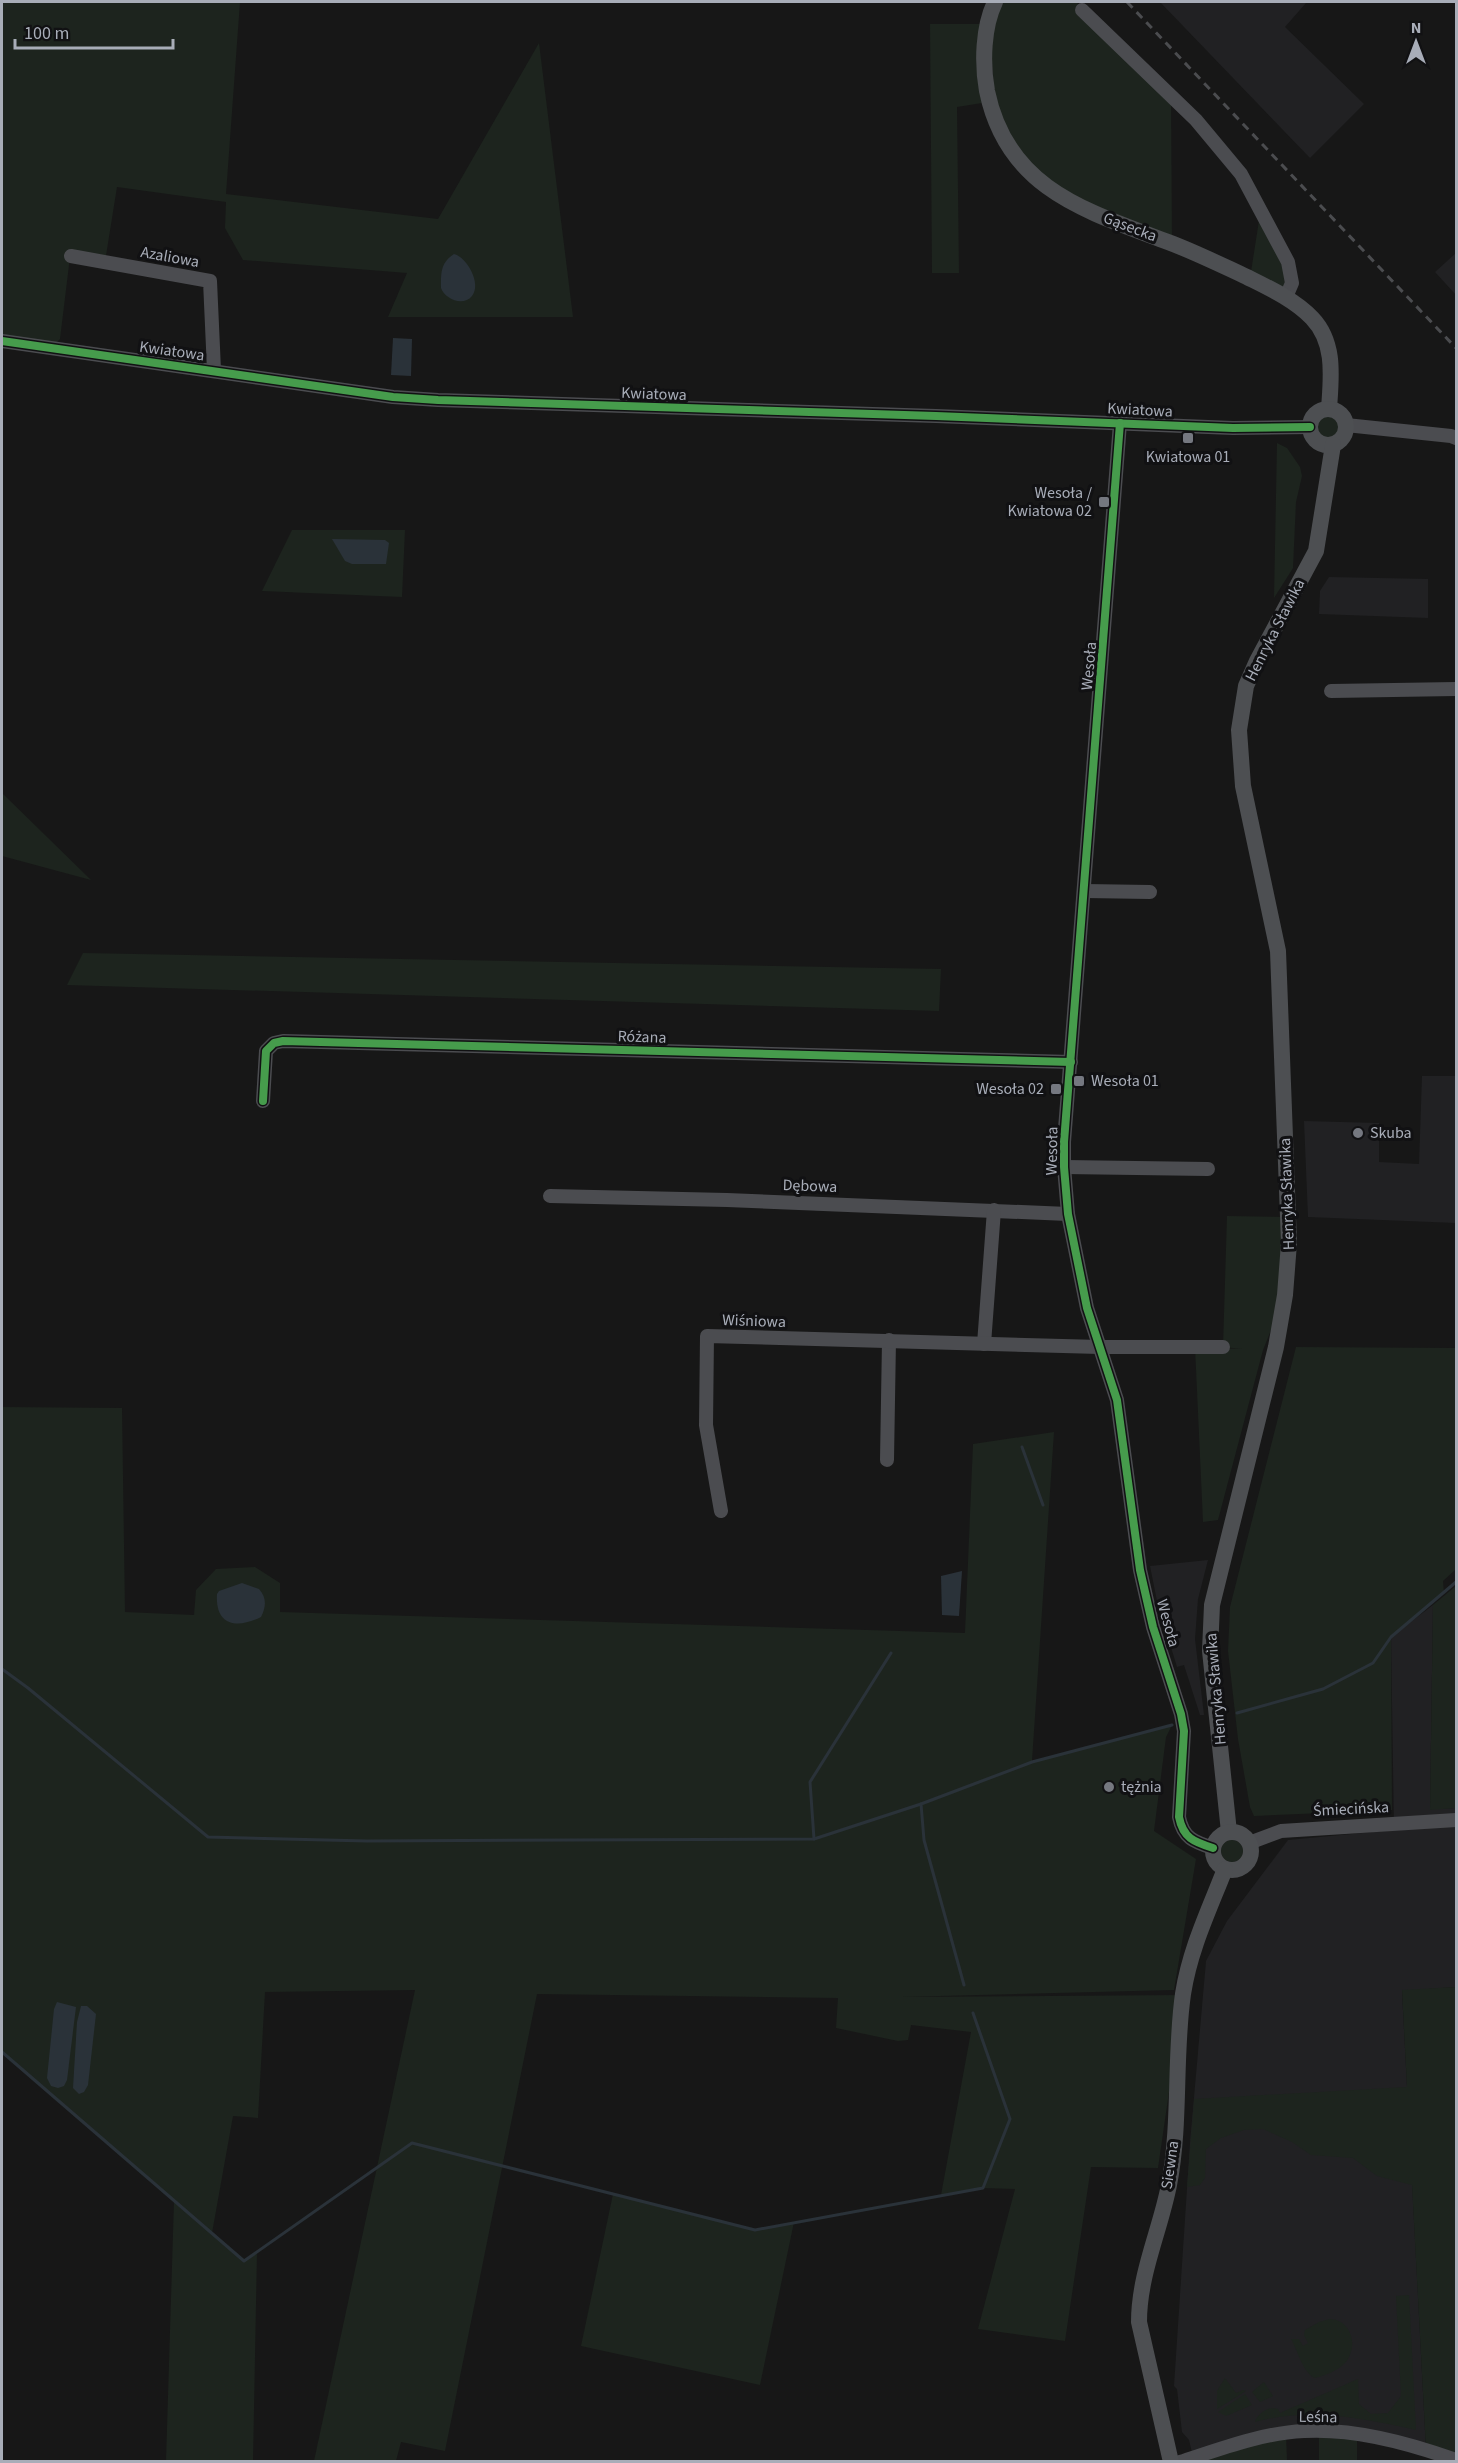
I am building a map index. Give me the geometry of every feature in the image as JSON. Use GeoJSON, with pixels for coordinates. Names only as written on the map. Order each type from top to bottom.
{"type":"FeatureCollection","features":[{"type":"Feature","properties":{"kind":"main road","name":"Gąsecka"},"geometry":{"type":"LineString","coordinates":[[995,2],[984,56],[985,81],[997,124],[1009,147],[1026,168],[1045,187],[1071,203],[1212,260],[1286,297],[1313,318],[1330,353],[1329,409]]}},
{"type":"Feature","properties":{"kind":"main road"},"geometry":{"type":"LineString","coordinates":[[1329,409],[1339,412],[1346,425],[1345,435],[1327,444],[1314,438],[1310,428],[1315,415],[1329,409]]}},
{"type":"Feature","properties":{"kind":"main road","name":"Henryka Sławika"},"geometry":{"type":"LineString","coordinates":[[1229,1832],[1210,1651],[1212,1605],[1276,1347],[1285,1295],[1289,1243],[1278,951],[1243,786],[1239,730],[1246,686],[1316,551],[1320,539],[1327,444]]}},
{"type":"Feature","properties":{"kind":"main road"},"geometry":{"type":"LineString","coordinates":[[1229,1832],[1241,1834],[1249,1843],[1250,1854],[1246,1863],[1236,1869],[1225,1869],[1217,1863],[1213,1848],[1218,1837],[1229,1832]]}},
{"type":"Feature","properties":{"kind":"main road","name":"Siewna"},"geometry":{"type":"LineString","coordinates":[[1171,2462],[1139,2322],[1139,2304],[1145,2271],[1169,2185],[1183,1995],[1189,1964],[1196,1939],[1225,1869]]}},
{"type":"Feature","properties":{"kind":"street"},"geometry":{"type":"LineString","coordinates":[[1082,10],[1196,120],[1241,174],[1288,262],[1292,283],[1286,297]]}},
{"type":"Feature","properties":{"kind":"street","name":"Azaliowa"},"geometry":{"type":"LineString","coordinates":[[71,256],[210,280],[214,370]]}},
{"type":"Feature","properties":{"kind":"street","name":"Kwiatowa"},"geometry":{"type":"LineString","coordinates":[[2,341],[393,397],[438,400],[1233,428],[1310,428]]}},
{"type":"Feature","properties":{"kind":"street","name":"Wesoła"},"geometry":{"type":"LineString","coordinates":[[1120,423],[1064,1167],[1068,1214],[1087,1308],[1117,1400],[1140,1570],[1153,1627],[1181,1714],[1184,1731],[1179,1817],[1181,1829],[1195,1842],[1213,1848]]}},
{"type":"Feature","properties":{"kind":"street"},"geometry":{"type":"LineString","coordinates":[[1346,425],[1456,438]]}},
{"type":"Feature","properties":{"kind":"street"},"geometry":{"type":"LineString","coordinates":[[1331,690],[1456,689]]}},
{"type":"Feature","properties":{"kind":"street"},"geometry":{"type":"LineString","coordinates":[[1085,891],[1150,892]]}},
{"type":"Feature","properties":{"kind":"street","name":"Różana"},"geometry":{"type":"LineString","coordinates":[[263,1101],[266,1051],[274,1043],[283,1041],[1071,1062]]}},
{"type":"Feature","properties":{"kind":"street"},"geometry":{"type":"LineString","coordinates":[[1064,1167],[1208,1169]]}},
{"type":"Feature","properties":{"kind":"street","name":"Dębowa"},"geometry":{"type":"LineString","coordinates":[[550,1196],[1068,1214]]}},
{"type":"Feature","properties":{"kind":"street"},"geometry":{"type":"LineString","coordinates":[[984,1344],[994,1210]]}},
{"type":"Feature","properties":{"kind":"street","name":"Wiśniowa"},"geometry":{"type":"LineString","coordinates":[[721,1511],[706,1425],[707,1336],[1100,1347],[1223,1347]]}},
{"type":"Feature","properties":{"kind":"street"},"geometry":{"type":"LineString","coordinates":[[887,1460],[889,1340]]}},
{"type":"Feature","properties":{"kind":"street","name":"Śmiecińska"},"geometry":{"type":"LineString","coordinates":[[1249,1843],[1266,1835],[1290,1830],[1456,1820]]}},
{"type":"Feature","properties":{"kind":"street","name":"Leśna"},"geometry":{"type":"LineString","coordinates":[[1180,2462],[1266,2436],[1319,2431],[1426,2449],[1456,2460]]}},
{"type":"Feature","properties":{"kind":"shaded area"},"geometry":{"type":"Polygon","coordinates":[[[2,2],[240,2],[226,194],[438,219],[539,43],[573,317],[388,317],[407,273],[243,260],[225,228],[226,202],[117,187],[105,262],[70,257],[60,339],[51,348],[2,341],[2,2]]]}},
{"type":"Feature","properties":{"kind":"shaded area"},"geometry":{"type":"Polygon","coordinates":[[[995,2],[1076,2],[1171,96],[1172,243],[1045,187],[997,125],[989,24],[995,2]]]}},
{"type":"Feature","properties":{"kind":"shaded area"},"geometry":{"type":"Polygon","coordinates":[[[1160,2],[1306,3],[1285,27],[1364,104],[1310,158],[1160,2]]]}},
{"type":"Feature","properties":{"kind":"shaded area"},"geometry":{"type":"Polygon","coordinates":[[[930,24],[980,24],[977,64],[982,103],[957,107],[959,273],[932,273],[930,24]]]}},
{"type":"Feature","properties":{"kind":"shaded area"},"geometry":{"type":"Polygon","coordinates":[[[1260,214],[1288,262],[1286,297],[1250,278],[1260,214]]]}},
{"type":"Feature","properties":{"kind":"shaded area"},"geometry":{"type":"Polygon","coordinates":[[[1456,253],[1456,295],[1435,272],[1456,253]]]}},
{"type":"Feature","properties":{"kind":"shaded area"},"geometry":{"type":"Polygon","coordinates":[[[454,254],[464,260],[474,278],[475,291],[464,301],[450,298],[441,288],[441,273],[444,265],[454,254]]]}},
{"type":"Feature","properties":{"kind":"shaded area"},"geometry":{"type":"Polygon","coordinates":[[[393,338],[412,339],[411,376],[391,375],[393,338]]]}},
{"type":"Feature","properties":{"kind":"shaded area"},"geometry":{"type":"Polygon","coordinates":[[[1328,415],[1336,418],[1339,426],[1336,434],[1328,437],[1320,434],[1317,426],[1320,418],[1328,415]]]}},
{"type":"Feature","properties":{"kind":"shaded area"},"geometry":{"type":"Polygon","coordinates":[[[1277,443],[1287,448],[1300,467],[1302,476],[1296,502],[1293,568],[1274,598],[1277,443]]]}},
{"type":"Feature","properties":{"kind":"shaded area"},"geometry":{"type":"Polygon","coordinates":[[[292,530],[405,530],[402,597],[262,591],[292,530]]]}},
{"type":"Feature","properties":{"kind":"shaded area"},"geometry":{"type":"Polygon","coordinates":[[[332,539],[385,540],[389,543],[386,564],[352,564],[345,561],[332,539]]]}},
{"type":"Feature","properties":{"kind":"shaded area"},"geometry":{"type":"Polygon","coordinates":[[[1329,577],[1428,579],[1428,618],[1319,614],[1320,591],[1329,577]]]}},
{"type":"Feature","properties":{"kind":"shaded area"},"geometry":{"type":"Polygon","coordinates":[[[2,793],[91,880],[2,856],[2,793]]]}},
{"type":"Feature","properties":{"kind":"shaded area"},"geometry":{"type":"Polygon","coordinates":[[[83,953],[941,969],[939,1011],[67,985],[83,953]]]}},
{"type":"Feature","properties":{"kind":"shaded area"},"geometry":{"type":"Polygon","coordinates":[[[1422,1076],[1456,1076],[1456,1223],[1308,1217],[1304,1121],[1379,1123],[1379,1162],[1419,1164],[1422,1076]]]}},
{"type":"Feature","properties":{"kind":"shaded area"},"geometry":{"type":"Polygon","coordinates":[[[1227,1216],[1289,1217],[1285,1295],[1263,1350],[1218,1520],[1203,1522],[1195,1347],[1242,1349],[1223,1347],[1227,1216]]]}},
{"type":"Feature","properties":{"kind":"shaded area"},"geometry":{"type":"Polygon","coordinates":[[[1296,1347],[1456,1348],[1456,1569],[1443,1581],[1444,1593],[1391,1637],[1392,1810],[1254,1816],[1250,1807],[1238,1739],[1228,1651],[1230,1607],[1296,1347]]]}},
{"type":"Feature","properties":{"kind":"shaded area"},"geometry":{"type":"Polygon","coordinates":[[[2,1407],[122,1408],[125,1612],[194,1615],[196,1590],[216,1569],[255,1567],[280,1583],[280,1612],[965,1633],[973,1444],[1054,1432],[1032,1761],[1172,1725],[1166,1737],[1154,1831],[1196,1859],[1174,1990],[901,1997],[1183,1995],[1158,2168],[1091,2167],[1065,2341],[978,2329],[1015,2189],[983,2188],[941,2195],[971,2032],[911,2025],[908,2040],[898,2041],[836,2028],[838,1998],[537,1994],[445,2451],[401,2442],[396,2461],[314,2461],[415,1990],[265,1992],[258,2118],[233,2116],[212,2233],[244,2261],[257,2252],[253,2461],[166,2461],[174,2201],[2,2052],[2,1407]]]}},
{"type":"Feature","properties":{"kind":"shaded area"},"geometry":{"type":"Polygon","coordinates":[[[1208,1560],[1198,1599],[1195,1639],[1204,1715],[1200,1715],[1184,1665],[1177,1667],[1157,1601],[1150,1566],[1208,1560]]]}},
{"type":"Feature","properties":{"kind":"shaded area"},"geometry":{"type":"Polygon","coordinates":[[[962,1571],[959,1616],[942,1615],[941,1576],[962,1571]]]}},
{"type":"Feature","properties":{"kind":"shaded area"},"geometry":{"type":"Polygon","coordinates":[[[242,1583],[262,1592],[264,1610],[261,1617],[252,1621],[229,1622],[220,1613],[217,1594],[219,1591],[242,1583]]]}},
{"type":"Feature","properties":{"kind":"shaded area"},"geometry":{"type":"Polygon","coordinates":[[[1456,1586],[1456,1808],[1430,1810],[1433,1605],[1456,1586]]]}},
{"type":"Feature","properties":{"kind":"shaded area"},"geometry":{"type":"Polygon","coordinates":[[[1433,1605],[1430,1809],[1456,1808],[1456,1987],[1402,1991],[1426,2449],[1319,2431],[1193,2457],[1189,2440],[1182,2432],[1177,2389],[1174,2386],[1190,2143],[1206,1961],[1227,1921],[1288,1840],[1394,1830],[1391,1637],[1433,1605]]]}},
{"type":"Feature","properties":{"kind":"shaded area"},"geometry":{"type":"Polygon","coordinates":[[[1232,1840],[1240,1843],[1243,1851],[1240,1859],[1232,1862],[1224,1859],[1221,1851],[1224,1843],[1232,1840]]]}},
{"type":"Feature","properties":{"kind":"shaded area"},"geometry":{"type":"Polygon","coordinates":[[[1456,1987],[1456,2460],[1426,2449],[1412,2185],[1377,2176],[1353,2158],[1311,2155],[1292,2142],[1263,2129],[1244,2130],[1221,2138],[1206,2149],[1205,2178],[1200,2185],[1187,2187],[1194,2099],[1407,2087],[1402,1990],[1456,1987]]]}},
{"type":"Feature","properties":{"kind":"shaded area"},"geometry":{"type":"Polygon","coordinates":[[[57,2002],[76,2007],[67,2080],[64,2086],[58,2088],[51,2086],[47,2078],[54,2009],[57,2002]]]}},
{"type":"Feature","properties":{"kind":"shaded area"},"geometry":{"type":"Polygon","coordinates":[[[81,2006],[87,2006],[96,2014],[88,2085],[84,2092],[79,2094],[73,2088],[77,2022],[81,2006]]]}},
{"type":"Feature","properties":{"kind":"shaded area"},"geometry":{"type":"Polygon","coordinates":[[[613,2194],[755,2230],[794,2222],[760,2385],[581,2346],[613,2194]]]}},
{"type":"Feature","properties":{"kind":"shaded area"},"geometry":{"type":"Polygon","coordinates":[[[1409,2295],[1416,2430],[1336,2416],[1295,2415],[1255,2422],[1268,2409],[1278,2409],[1280,2413],[1358,2379],[1359,2404],[1371,2414],[1388,2413],[1401,2396],[1396,2296],[1409,2295]]]}},
{"type":"Feature","properties":{"kind":"shaded area"},"geometry":{"type":"Polygon","coordinates":[[[1330,2319],[1344,2324],[1348,2329],[1351,2335],[1352,2350],[1342,2366],[1315,2378],[1304,2367],[1291,2339],[1299,2339],[1303,2346],[1308,2343],[1304,2335],[1305,2330],[1330,2319]]]}},
{"type":"Feature","properties":{"kind":"shaded area"},"geometry":{"type":"Polygon","coordinates":[[[1225,2378],[1236,2393],[1246,2391],[1217,2409],[1217,2391],[1225,2378]]]}},
{"type":"Feature","properties":{"kind":"shaded area"},"geometry":{"type":"Polygon","coordinates":[[[1264,2382],[1273,2396],[1260,2402],[1252,2392],[1264,2382]]]}},
{"type":"Feature","properties":{"kind":"shaded area"},"geometry":{"type":"Polygon","coordinates":[[[1245,2394],[1252,2405],[1226,2416],[1218,2412],[1245,2394]]]}},
{"type":"Feature","properties":{"kind":"shaded area"},"geometry":{"type":"Polygon","coordinates":[[[1319,2431],[1357,2435],[1357,2461],[1319,2462],[1319,2431]]]}},
{"type":"Feature","properties":{"kind":"shaded area"},"geometry":{"type":"Polygon","coordinates":[[[1286,2433],[1287,2461],[1204,2461],[1203,2454],[1286,2433]]]}},
{"type":"Feature","properties":{"kind":"waterway"},"geometry":{"type":"LineString","coordinates":[[1022,1447],[1043,1505]]}},
{"type":"Feature","properties":{"kind":"waterway"},"geometry":{"type":"LineString","coordinates":[[1237,1713],[1323,1689],[1373,1663],[1391,1637],[1456,1582]]}},
{"type":"Feature","properties":{"kind":"waterway"},"geometry":{"type":"LineString","coordinates":[[814,1839],[810,1782],[891,1653]]}},
{"type":"Feature","properties":{"kind":"waterway"},"geometry":{"type":"LineString","coordinates":[[2,1669],[208,1837],[367,1841],[814,1839],[921,1804]]}},
{"type":"Feature","properties":{"kind":"waterway"},"geometry":{"type":"LineString","coordinates":[[964,1985],[924,1840],[921,1804],[1032,1762],[1172,1725]]}},
{"type":"Feature","properties":{"kind":"waterway"},"geometry":{"type":"LineString","coordinates":[[2,2052],[244,2261],[412,2143],[755,2230],[983,2188],[1010,2119],[973,2013]]}},
{"type":"Feature","properties":{"kind":"railway"},"geometry":{"type":"LineString","coordinates":[[1127,2],[1456,348]]}},
{"type":"Feature","properties":{"kind":"cycle path"},"geometry":{"type":"LineString","coordinates":[[2,341],[393,397],[438,400],[1233,428],[1310,427]]}},
{"type":"Feature","properties":{"kind":"cycle path"},"geometry":{"type":"LineString","coordinates":[[1120,423],[1064,1142],[1064,1167],[1068,1214],[1087,1308],[1117,1400],[1140,1570],[1153,1627],[1181,1714],[1184,1731],[1179,1817],[1183,1830],[1190,1838],[1213,1848]]}},
{"type":"Feature","properties":{"kind":"cycle path"},"geometry":{"type":"LineString","coordinates":[[263,1101],[266,1051],[274,1043],[283,1041],[1071,1062]]}},
{"type":"Feature","properties":{"kind":"place","name":"Kwiatowa 01"},"geometry":{"type":"Point","coordinates":[1188,438]}},
{"type":"Feature","properties":{"kind":"place","name":"Wesoła / Kwiatowa 02"},"geometry":{"type":"Point","coordinates":[1104,502]}},
{"type":"Feature","properties":{"kind":"place","name":"Wesoła 01"},"geometry":{"type":"Point","coordinates":[1079,1081]}},
{"type":"Feature","properties":{"kind":"place","name":"Wesoła 02"},"geometry":{"type":"Point","coordinates":[1056,1089]}},
{"type":"Feature","properties":{"kind":"place","name":"Skuba"},"geometry":{"type":"Point","coordinates":[1358,1133]}},
{"type":"Feature","properties":{"kind":"place","name":"tężnia"},"geometry":{"type":"Point","coordinates":[1109,1787]}}]}
